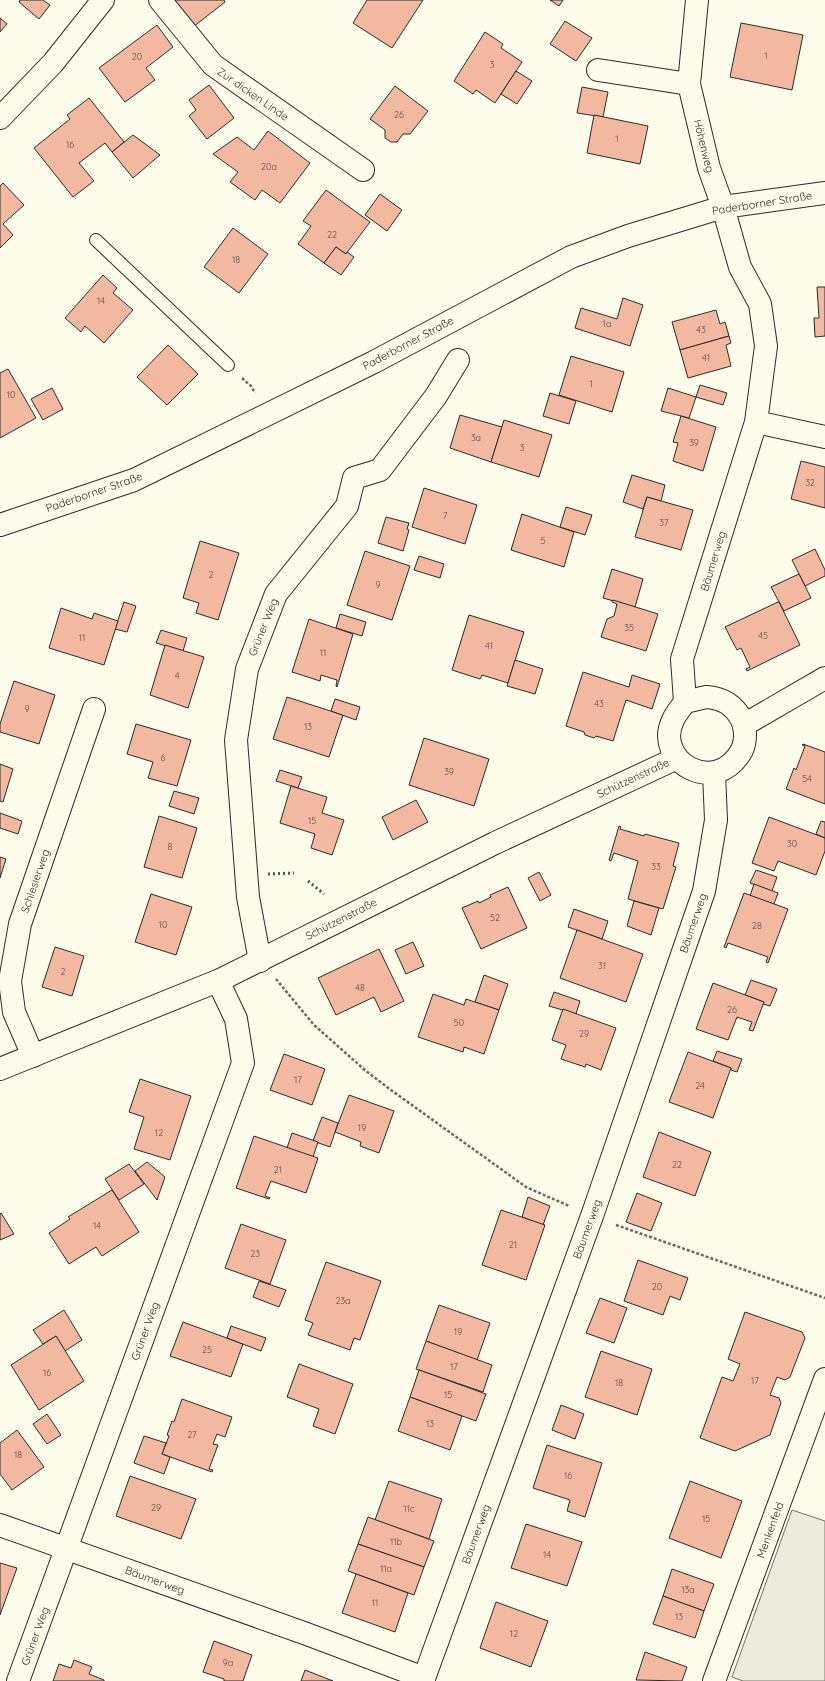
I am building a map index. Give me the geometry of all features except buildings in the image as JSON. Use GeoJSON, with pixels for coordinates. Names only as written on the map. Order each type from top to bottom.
{"type":"FeatureCollection","features":[{"type":"Feature","properties":{"kind":"street"},"geometry":{"type":"LineString","coordinates":[[0,118],[54,63],[103,0]]}},
{"type":"Feature","properties":{"kind":"street","name":"Zur dicken Linde"},"geometry":{"type":"LineString","coordinates":[[160,0],[213,65],[363,170]]}},
{"type":"Feature","properties":{"kind":"street","name":"Höhenweg"},"geometry":{"type":"LineString","coordinates":[[697,0],[689,84],[708,168],[723,207]]}},
{"type":"Feature","properties":{"kind":"street"},"geometry":{"type":"LineString","coordinates":[[598,70],[689,84]]}},
{"type":"Feature","properties":{"kind":"street","name":"Paderborner Straße"},"geometry":{"type":"LineString","coordinates":[[0,525],[134,480],[374,362],[571,257],[628,236],[723,207],[825,193]]}},
{"type":"Feature","properties":{"kind":"street","name":"Bäumerweg"},"geometry":{"type":"LineString","coordinates":[[685,702],[682,659],[756,422],[766,346],[760,304],[740,267],[723,207]]}},
{"type":"Feature","properties":{"kind":"street","name":"Grüner Weg"},"geometry":{"type":"LineString","coordinates":[[260,961],[248,897],[236,740],[247,669],[276,594],[347,506],[354,478],[380,470],[436,396],[458,360]]}},
{"type":"Feature","properties":{"kind":"street"},"geometry":{"type":"LineString","coordinates":[[756,422],[825,437]]}},
{"type":"Feature","properties":{"kind":"street"},"geometry":{"type":"LineString","coordinates":[[744,725],[825,678]]}},
{"type":"Feature","properties":{"kind":"street"},"geometry":{"type":"LineString","coordinates":[[685,702],[706,697],[714,697],[726,702],[736,710],[744,725],[745,743],[736,760],[726,768],[714,773]]}},
{"type":"Feature","properties":{"kind":"street","name":"Schützenstraße"},"geometry":{"type":"LineString","coordinates":[[685,702],[672,721],[669,734],[671,747],[677,758],[686,767],[699,772],[714,773]]}},
{"type":"Feature","properties":{"kind":"street","name":"Schlesierweg"},"geometry":{"type":"LineString","coordinates":[[32,1056],[14,1012],[10,981],[18,932],[94,709]]}},
{"type":"Feature","properties":{"kind":"street","name":"Schützenstraße"},"geometry":{"type":"LineString","coordinates":[[0,1069],[218,981],[460,861],[677,758]]}},
{"type":"Feature","properties":{"kind":"street","name":"Bäumerweg"},"geometry":{"type":"LineString","coordinates":[[0,1525],[67,1548],[423,1680],[592,1216],[704,890],[716,820],[714,773]]}},
{"type":"Feature","properties":{"kind":"street","name":"Grüner Weg"},"geometry":{"type":"LineString","coordinates":[[18,1681],[243,1063],[236,1019],[218,981]]}},
{"type":"Feature","properties":{"kind":"street","name":"Menkenfeld"},"geometry":{"type":"LineString","coordinates":[[714,1681],[825,1379]]}},
{"type":"Feature","properties":{"kind":"lane"},"geometry":{"type":"LineString","coordinates":[[96,240],[228,365]]}},
{"type":"Feature","properties":{"kind":"path"},"geometry":{"type":"LineString","coordinates":[[260,961],[314,1025],[385,1085],[526,1186],[592,1216],[825,1298]]}},
{"type":"Feature","properties":{"kind":"shaded area"},"geometry":{"type":"Polygon","coordinates":[[[792,1510],[825,1521],[825,1681],[743,1681],[732,1677],[792,1510]]]}},
{"type":"Feature","properties":{"kind":"hedge"},"geometry":{"type":"LineString","coordinates":[[268,874],[294,873]]}},
{"type":"Feature","properties":{"kind":"hedge"},"geometry":{"type":"LineString","coordinates":[[308,881],[324,894]]}}]}
